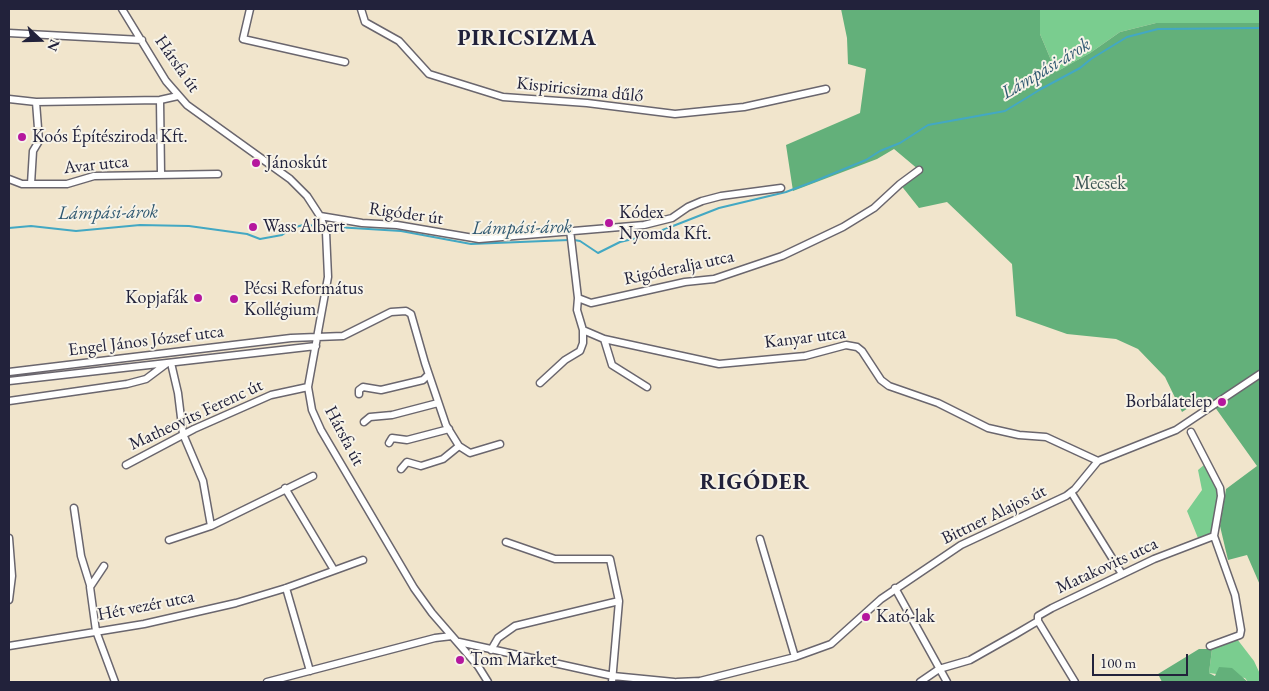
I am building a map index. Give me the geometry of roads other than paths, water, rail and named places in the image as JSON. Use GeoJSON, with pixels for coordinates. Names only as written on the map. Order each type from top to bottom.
{"type":"FeatureCollection","features":[{"type":"Feature","properties":{"kind":"street","name":"Hársfa út"},"geometry":{"type":"LineString","coordinates":[[122,9],[166,81],[178,96],[213,125],[290,179],[306,196],[321,219],[326,232],[328,277],[308,388],[312,410],[321,430],[414,588],[488,682]]}},
{"type":"Feature","properties":{"kind":"street"},"geometry":{"type":"LineString","coordinates":[[250,9],[243,39],[345,62]]}},
{"type":"Feature","properties":{"kind":"street","name":"Kispiricsizma dűlő"},"geometry":{"type":"LineString","coordinates":[[361,9],[366,22],[399,41],[429,74],[503,97],[586,103],[676,114],[744,108],[826,89]]}},
{"type":"Feature","properties":{"kind":"street"},"geometry":{"type":"LineString","coordinates":[[9,33],[142,40]]}},
{"type":"Feature","properties":{"kind":"street"},"geometry":{"type":"LineString","coordinates":[[9,99],[36,102],[160,100],[178,96]]}},
{"type":"Feature","properties":{"kind":"street"},"geometry":{"type":"LineString","coordinates":[[160,100],[161,174]]}},
{"type":"Feature","properties":{"kind":"street"},"geometry":{"type":"LineString","coordinates":[[30,184],[33,151],[39,141],[36,102]]}},
{"type":"Feature","properties":{"kind":"street","name":"Rigóderalja utca"},"geometry":{"type":"LineString","coordinates":[[578,298],[590,303],[685,282],[714,279],[782,256],[843,227],[874,208],[900,184],[919,170]]}},
{"type":"Feature","properties":{"kind":"street","name":"Avar utca"},"geometry":{"type":"LineString","coordinates":[[9,179],[22,184],[75,183],[94,176],[218,174]]}},
{"type":"Feature","properties":{"kind":"street","name":"Rigóder út"},"geometry":{"type":"LineString","coordinates":[[321,219],[397,225],[479,239],[570,230],[644,226],[672,218],[688,207],[702,201],[721,196],[781,188]]}},
{"type":"Feature","properties":{"kind":"street"},"geometry":{"type":"LineString","coordinates":[[540,383],[564,360],[580,351],[583,343],[583,330],[577,310],[578,298],[570,230]]}},
{"type":"Feature","properties":{"kind":"street","name":"Engel János József utca"},"geometry":{"type":"LineString","coordinates":[[9,372],[291,338],[343,336],[391,312],[406,311],[411,314],[438,403],[449,429],[459,446]]}},
{"type":"Feature","properties":{"kind":"street","name":"Kanyar utca"},"geometry":{"type":"LineString","coordinates":[[583,330],[604,339],[719,364],[805,356],[846,345],[857,347],[862,351],[881,380],[889,386],[938,403],[988,428],[1009,433],[1046,437],[1098,461]]}},
{"type":"Feature","properties":{"kind":"street"},"geometry":{"type":"LineString","coordinates":[[604,339],[612,365],[647,387]]}},
{"type":"Feature","properties":{"kind":"street","name":"Engel János József utca"},"geometry":{"type":"LineString","coordinates":[[9,382],[316,346]]}},
{"type":"Feature","properties":{"kind":"street"},"geometry":{"type":"LineString","coordinates":[[9,401],[127,384],[146,379],[169,363],[178,393],[183,434],[203,481],[211,526]]}},
{"type":"Feature","properties":{"kind":"street","name":"Bittner Alajos út"},"geometry":{"type":"LineString","coordinates":[[458,642],[612,679],[675,682],[700,681],[795,657],[831,644],[862,614],[895,588],[961,545],[1052,503],[1071,492],[1098,461],[1176,430],[1260,374]]}},
{"type":"Feature","properties":{"kind":"street"},"geometry":{"type":"LineString","coordinates":[[358,394],[359,390],[363,387],[381,390],[423,380],[428,375]]}},
{"type":"Feature","properties":{"kind":"street","name":"Matheovits Ferenc út"},"geometry":{"type":"LineString","coordinates":[[126,465],[183,434],[272,395],[308,388]]}},
{"type":"Feature","properties":{"kind":"street"},"geometry":{"type":"LineString","coordinates":[[364,422],[370,417],[392,415],[438,403]]}},
{"type":"Feature","properties":{"kind":"street"},"geometry":{"type":"LineString","coordinates":[[390,443],[392,438],[407,440],[449,429]]}},
{"type":"Feature","properties":{"kind":"street"},"geometry":{"type":"LineString","coordinates":[[1191,432],[1220,488],[1221,496],[1214,536],[1235,595],[1241,630],[1240,635],[1210,646]]}},
{"type":"Feature","properties":{"kind":"street"},"geometry":{"type":"LineString","coordinates":[[401,469],[407,462],[421,466],[443,459],[459,446],[470,452],[500,444]]}},
{"type":"Feature","properties":{"kind":"street"},"geometry":{"type":"LineString","coordinates":[[169,540],[211,526],[285,488],[313,476]]}},
{"type":"Feature","properties":{"kind":"street"},"geometry":{"type":"LineString","coordinates":[[285,488],[334,570]]}},
{"type":"Feature","properties":{"kind":"street"},"geometry":{"type":"LineString","coordinates":[[1071,492],[1122,574]]}},
{"type":"Feature","properties":{"kind":"street"},"geometry":{"type":"LineString","coordinates":[[74,508],[82,556],[90,585],[96,631],[115,682]]}},
{"type":"Feature","properties":{"kind":"street","name":"Matakovits utca"},"geometry":{"type":"LineString","coordinates":[[920,682],[940,669],[970,660],[1038,621],[1038,616],[1052,608],[1154,559],[1214,536]]}},
{"type":"Feature","properties":{"kind":"street"},"geometry":{"type":"LineString","coordinates":[[9,538],[12,576],[9,600]]}},
{"type":"Feature","properties":{"kind":"street"},"geometry":{"type":"LineString","coordinates":[[760,538],[795,657]]}},
{"type":"Feature","properties":{"kind":"street"},"geometry":{"type":"LineString","coordinates":[[506,542],[555,559],[610,559],[620,601],[612,679]]}},
{"type":"Feature","properties":{"kind":"street","name":"Hét vezér utca"},"geometry":{"type":"LineString","coordinates":[[9,646],[144,624],[193,613],[286,588],[363,560]]}},
{"type":"Feature","properties":{"kind":"street"},"geometry":{"type":"LineString","coordinates":[[90,585],[104,566]]}},
{"type":"Feature","properties":{"kind":"street"},"geometry":{"type":"LineString","coordinates":[[286,588],[310,671]]}},
{"type":"Feature","properties":{"kind":"street"},"geometry":{"type":"LineString","coordinates":[[895,588],[947,682]]}},
{"type":"Feature","properties":{"kind":"street"},"geometry":{"type":"LineString","coordinates":[[491,650],[498,638],[515,626],[535,620],[586,611],[620,601]]}},
{"type":"Feature","properties":{"kind":"street"},"geometry":{"type":"LineString","coordinates":[[1038,621],[1075,682]]}},
{"type":"Feature","properties":{"kind":"street"},"geometry":{"type":"LineString","coordinates":[[267,682],[435,638],[452,636]]}},
{"type":"Feature","properties":{"kind":"waterway","name":"Lámpási-árok"},"geometry":{"type":"LineString","coordinates":[[574,240],[580,241],[598,253],[620,242],[650,235],[719,208],[786,192],[866,160],[880,151],[900,143],[928,125],[1005,111],[1080,68],[1127,37],[1158,29],[1260,28]]}},
{"type":"Feature","properties":{"kind":"waterway","name":"Lámpási-árok"},"geometry":{"type":"LineString","coordinates":[[9,228],[31,226],[76,231],[140,225],[189,226],[247,234],[260,239],[282,235],[292,228],[303,225],[401,231],[471,244],[569,240]]}},
{"type":"Feature","properties":{"kind":"place","name":"Koós Építésziroda Kft."},"geometry":{"type":"Point","coordinates":[22,137]}},
{"type":"Feature","properties":{"kind":"place","name":"Jánoskút"},"geometry":{"type":"Point","coordinates":[256,163]}},
{"type":"Feature","properties":{"kind":"place","name":"Kódex Nyomda Kft."},"geometry":{"type":"Point","coordinates":[609,223]}},
{"type":"Feature","properties":{"kind":"place","name":"Wass Albert"},"geometry":{"type":"Point","coordinates":[253,227]}},
{"type":"Feature","properties":{"kind":"place","name":"Kopjafák"},"geometry":{"type":"Point","coordinates":[198,298]}},
{"type":"Feature","properties":{"kind":"place","name":"Pécsi Református Kollégium"},"geometry":{"type":"Point","coordinates":[234,299]}},
{"type":"Feature","properties":{"kind":"place","name":"Borbálatelep"},"geometry":{"type":"Point","coordinates":[1222,402]}},
{"type":"Feature","properties":{"kind":"place","name":"Kató-lak"},"geometry":{"type":"Point","coordinates":[866,617]}},
{"type":"Feature","properties":{"kind":"place","name":"Tom Market"},"geometry":{"type":"Point","coordinates":[460,660]}},
{"type":"Feature","properties":{"kind":"district","name":"PIRICSIZMA"},"geometry":{"type":"Point","coordinates":[527,39]}},
{"type":"Feature","properties":{"kind":"district","name":"RIGÓDER"},"geometry":{"type":"Point","coordinates":[755,483]}},
{"type":"Feature","properties":{"kind":"park label","name":"Mecsek"},"geometry":{"type":"Point","coordinates":[1100,184]}}]}
